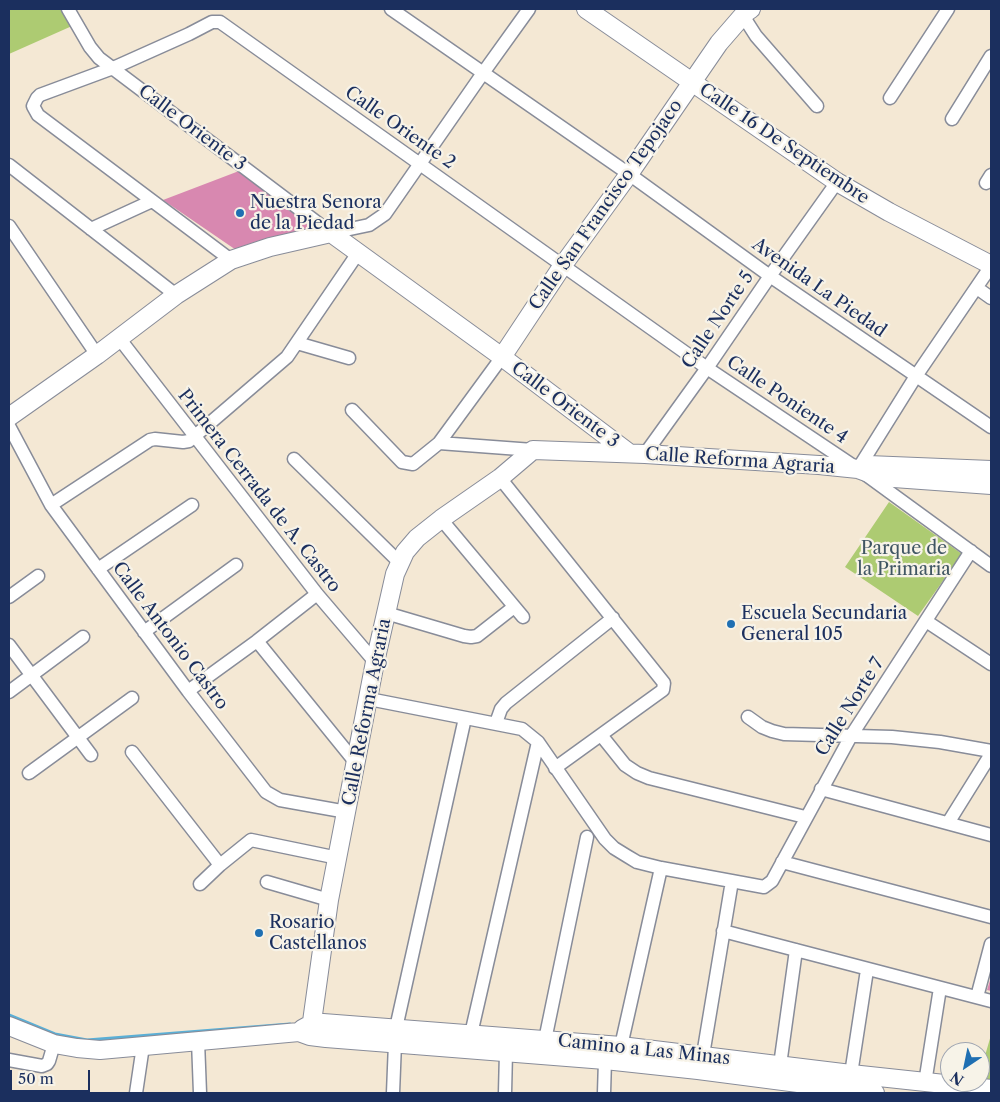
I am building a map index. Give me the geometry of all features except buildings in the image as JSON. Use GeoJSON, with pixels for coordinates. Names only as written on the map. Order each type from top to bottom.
{"type":"FeatureCollection","features":[{"type":"Feature","properties":{"kind":"street","name":"Calle Oriente 3"},"geometry":{"type":"LineString","coordinates":[[68,9],[90,47],[99,58],[358,253],[637,454]]}},
{"type":"Feature","properties":{"kind":"street","name":"Avenida La Piedad"},"geometry":{"type":"LineString","coordinates":[[391,9],[629,174],[770,276],[991,427]]}},
{"type":"Feature","properties":{"kind":"street"},"geometry":{"type":"LineString","coordinates":[[9,417],[97,355],[176,295],[231,260],[270,248],[369,225],[386,214],[529,9]]}},
{"type":"Feature","properties":{"kind":"street","name":"Calle 16 De Septiembre"},"geometry":{"type":"LineString","coordinates":[[586,9],[837,182],[889,212],[991,265]]}},
{"type":"Feature","properties":{"kind":"street"},"geometry":{"type":"LineString","coordinates":[[890,98],[948,9]]}},
{"type":"Feature","properties":{"kind":"street"},"geometry":{"type":"LineString","coordinates":[[747,10],[748,22],[756,36],[817,106]]}},
{"type":"Feature","properties":{"kind":"street","name":"Calle San Francisco Tepojaco"},"geometry":{"type":"LineString","coordinates":[[502,357],[563,265],[629,174],[726,33],[747,10]]}},
{"type":"Feature","properties":{"kind":"street","name":"Calle Oriente 2"},"geometry":{"type":"LineString","coordinates":[[113,68],[217,21],[421,163],[563,265]]}},
{"type":"Feature","properties":{"kind":"street"},"geometry":{"type":"LineString","coordinates":[[952,119],[991,56]]}},
{"type":"Feature","properties":{"kind":"street"},"geometry":{"type":"LineString","coordinates":[[113,68],[40,95],[33,106],[38,115],[231,260]]}},
{"type":"Feature","properties":{"kind":"street"},"geometry":{"type":"LineString","coordinates":[[9,165],[176,295]]}},
{"type":"Feature","properties":{"kind":"street","name":"Calle Norte 5"},"geometry":{"type":"LineString","coordinates":[[637,454],[708,368],[837,182]]}},
{"type":"Feature","properties":{"kind":"street"},"geometry":{"type":"LineString","coordinates":[[90,229],[152,201]]}},
{"type":"Feature","properties":{"kind":"street"},"geometry":{"type":"LineString","coordinates":[[9,226],[97,355]]}},
{"type":"Feature","properties":{"kind":"street"},"geometry":{"type":"LineString","coordinates":[[51,505],[150,440],[189,441],[288,357],[358,253]]}},
{"type":"Feature","properties":{"kind":"street","name":"Calle Poniente 4"},"geometry":{"type":"LineString","coordinates":[[563,265],[708,368],[858,469],[991,566]]}},
{"type":"Feature","properties":{"kind":"street"},"geometry":{"type":"LineString","coordinates":[[858,469],[916,376],[991,265]]}},
{"type":"Feature","properties":{"kind":"street"},"geometry":{"type":"LineString","coordinates":[[977,288],[991,298]]}},
{"type":"Feature","properties":{"kind":"street","name":"Primera Cerrada de A. Castro"},"geometry":{"type":"LineString","coordinates":[[119,338],[317,594],[375,662]]}},
{"type":"Feature","properties":{"kind":"street"},"geometry":{"type":"LineString","coordinates":[[297,343],[349,358]]}},
{"type":"Feature","properties":{"kind":"street"},"geometry":{"type":"LineString","coordinates":[[352,410],[402,462],[413,464],[439,442],[502,357]]}},
{"type":"Feature","properties":{"kind":"street","name":"Calle Antonio Castro"},"geometry":{"type":"LineString","coordinates":[[9,426],[51,505],[188,691],[266,792],[280,800],[347,812]]}},
{"type":"Feature","properties":{"kind":"street","name":"Calle Reforma Agraria"},"geometry":{"type":"LineString","coordinates":[[439,442],[532,450],[637,454],[858,469],[880,477],[991,485]]}},
{"type":"Feature","properties":{"kind":"street","name":"Calle Reforma Agraria"},"geometry":{"type":"LineString","coordinates":[[306,1031],[375,662],[399,562],[405,552],[418,538],[441,519],[500,478],[532,450]]}},
{"type":"Feature","properties":{"kind":"street"},"geometry":{"type":"LineString","coordinates":[[294,459],[399,562]]}},
{"type":"Feature","properties":{"kind":"street","name":"Calle Reforma Agraria"},"geometry":{"type":"LineString","coordinates":[[858,469],[874,465],[991,470]]}},
{"type":"Feature","properties":{"kind":"street"},"geometry":{"type":"LineString","coordinates":[[500,478],[664,683],[663,690],[555,768]]}},
{"type":"Feature","properties":{"kind":"street"},"geometry":{"type":"LineString","coordinates":[[98,569],[192,505]]}},
{"type":"Feature","properties":{"kind":"street"},"geometry":{"type":"LineString","coordinates":[[441,519],[523,617]]}},
{"type":"Feature","properties":{"kind":"street","name":"Calle Norte 7"},"geometry":{"type":"LineString","coordinates":[[732,881],[762,887],[768,886],[851,736],[971,551]]}},
{"type":"Feature","properties":{"kind":"street"},"geometry":{"type":"LineString","coordinates":[[144,632],[236,564]]}},
{"type":"Feature","properties":{"kind":"street"},"geometry":{"type":"LineString","coordinates":[[9,597],[38,576]]}},
{"type":"Feature","properties":{"kind":"street"},"geometry":{"type":"LineString","coordinates":[[188,691],[257,641],[317,594]]}},
{"type":"Feature","properties":{"kind":"street"},"geometry":{"type":"LineString","coordinates":[[386,612],[471,637],[477,636],[514,607]]}},
{"type":"Feature","properties":{"kind":"street"},"geometry":{"type":"LineString","coordinates":[[496,723],[501,709],[506,703],[613,618]]}},
{"type":"Feature","properties":{"kind":"street"},"geometry":{"type":"LineString","coordinates":[[926,621],[991,664]]}},
{"type":"Feature","properties":{"kind":"street"},"geometry":{"type":"LineString","coordinates":[[9,692],[83,637]]}},
{"type":"Feature","properties":{"kind":"street"},"geometry":{"type":"LineString","coordinates":[[257,641],[356,763]]}},
{"type":"Feature","properties":{"kind":"street"},"geometry":{"type":"LineString","coordinates":[[9,645],[91,755]]}},
{"type":"Feature","properties":{"kind":"street"},"geometry":{"type":"LineString","coordinates":[[29,773],[132,698]]}},
{"type":"Feature","properties":{"kind":"street"},"geometry":{"type":"LineString","coordinates":[[369,699],[522,729],[531,734],[538,742],[605,839],[614,848],[637,862],[732,881],[703,1055]]}},
{"type":"Feature","properties":{"kind":"street"},"geometry":{"type":"LineString","coordinates":[[748,717],[762,727],[784,734],[902,738],[940,742],[991,752],[948,823]]}},
{"type":"Feature","properties":{"kind":"street"},"geometry":{"type":"LineString","coordinates":[[393,1093],[396,1036],[465,718]]}},
{"type":"Feature","properties":{"kind":"street"},"geometry":{"type":"LineString","coordinates":[[601,735],[625,765],[637,773],[805,818]]}},
{"type":"Feature","properties":{"kind":"street"},"geometry":{"type":"LineString","coordinates":[[471,1034],[538,742]]}},
{"type":"Feature","properties":{"kind":"street"},"geometry":{"type":"LineString","coordinates":[[132,752],[220,864]]}},
{"type":"Feature","properties":{"kind":"street"},"geometry":{"type":"LineString","coordinates":[[821,790],[991,835]]}},
{"type":"Feature","properties":{"kind":"street"},"geometry":{"type":"LineString","coordinates":[[545,1040],[587,837]]}},
{"type":"Feature","properties":{"kind":"street"},"geometry":{"type":"LineString","coordinates":[[200,884],[220,864],[251,840],[338,858]]}},
{"type":"Feature","properties":{"kind":"street"},"geometry":{"type":"LineString","coordinates":[[782,862],[991,917]]}},
{"type":"Feature","properties":{"kind":"street"},"geometry":{"type":"LineString","coordinates":[[621,1046],[661,868]]}},
{"type":"Feature","properties":{"kind":"street"},"geometry":{"type":"LineString","coordinates":[[267,882],[329,900]]}},
{"type":"Feature","properties":{"kind":"street"},"geometry":{"type":"LineString","coordinates":[[723,931],[991,1001]]}},
{"type":"Feature","properties":{"kind":"street"},"geometry":{"type":"LineString","coordinates":[[977,997],[991,944]]}},
{"type":"Feature","properties":{"kind":"street"},"geometry":{"type":"LineString","coordinates":[[780,1065],[796,950]]}},
{"type":"Feature","properties":{"kind":"street"},"geometry":{"type":"LineString","coordinates":[[851,1074],[867,970]]}},
{"type":"Feature","properties":{"kind":"street"},"geometry":{"type":"LineString","coordinates":[[925,1083],[940,988]]}},
{"type":"Feature","properties":{"kind":"street","name":"Camino a Las Minas"},"geometry":{"type":"LineString","coordinates":[[9,1026],[54,1044],[100,1050],[306,1031],[396,1036],[471,1034],[621,1046],[991,1090]]}},
{"type":"Feature","properties":{"kind":"street","name":"Camino a Las Minas"},"geometry":{"type":"LineString","coordinates":[[396,1036],[506,1052],[698,1070],[840,1091],[875,1093]]}},
{"type":"Feature","properties":{"kind":"street"},"geometry":{"type":"LineString","coordinates":[[198,1041],[200,1093]]}},
{"type":"Feature","properties":{"kind":"street"},"geometry":{"type":"LineString","coordinates":[[9,1060],[42,1066],[49,1061],[54,1044]]}},
{"type":"Feature","properties":{"kind":"street"},"geometry":{"type":"LineString","coordinates":[[136,1093],[143,1046]]}},
{"type":"Feature","properties":{"kind":"street"},"geometry":{"type":"LineString","coordinates":[[505,1093],[506,1052]]}},
{"type":"Feature","properties":{"kind":"street"},"geometry":{"type":"LineString","coordinates":[[604,1093],[605,1060]]}},
{"type":"Feature","properties":{"kind":"green space"},"geometry":{"type":"Polygon","coordinates":[[[9,9],[62,9],[72,26],[9,54],[9,9]]]}},
{"type":"Feature","properties":{"kind":"green space","name":"Parque de la Primaria"},"geometry":{"type":"Polygon","coordinates":[[[889,502],[962,554],[918,616],[845,567],[889,502]]]}},
{"type":"Feature","properties":{"kind":"green space"},"geometry":{"type":"Polygon","coordinates":[[[991,1035],[991,1080],[990,1042],[991,1035]]]}},
{"type":"Feature","properties":{"kind":"waterway"},"geometry":{"type":"LineString","coordinates":[[9,1015],[55,1034],[87,1040],[290,1024]]}},
{"type":"Feature","properties":{"kind":"place","name":"Nuestra Senora de la Piedad"},"geometry":{"type":"Point","coordinates":[240,213]}},
{"type":"Feature","properties":{"kind":"place","name":"Escuela Secundaria General 105"},"geometry":{"type":"Point","coordinates":[731,624]}},
{"type":"Feature","properties":{"kind":"place","name":"Rosario Castellanos"},"geometry":{"type":"Point","coordinates":[259,933]}}]}
